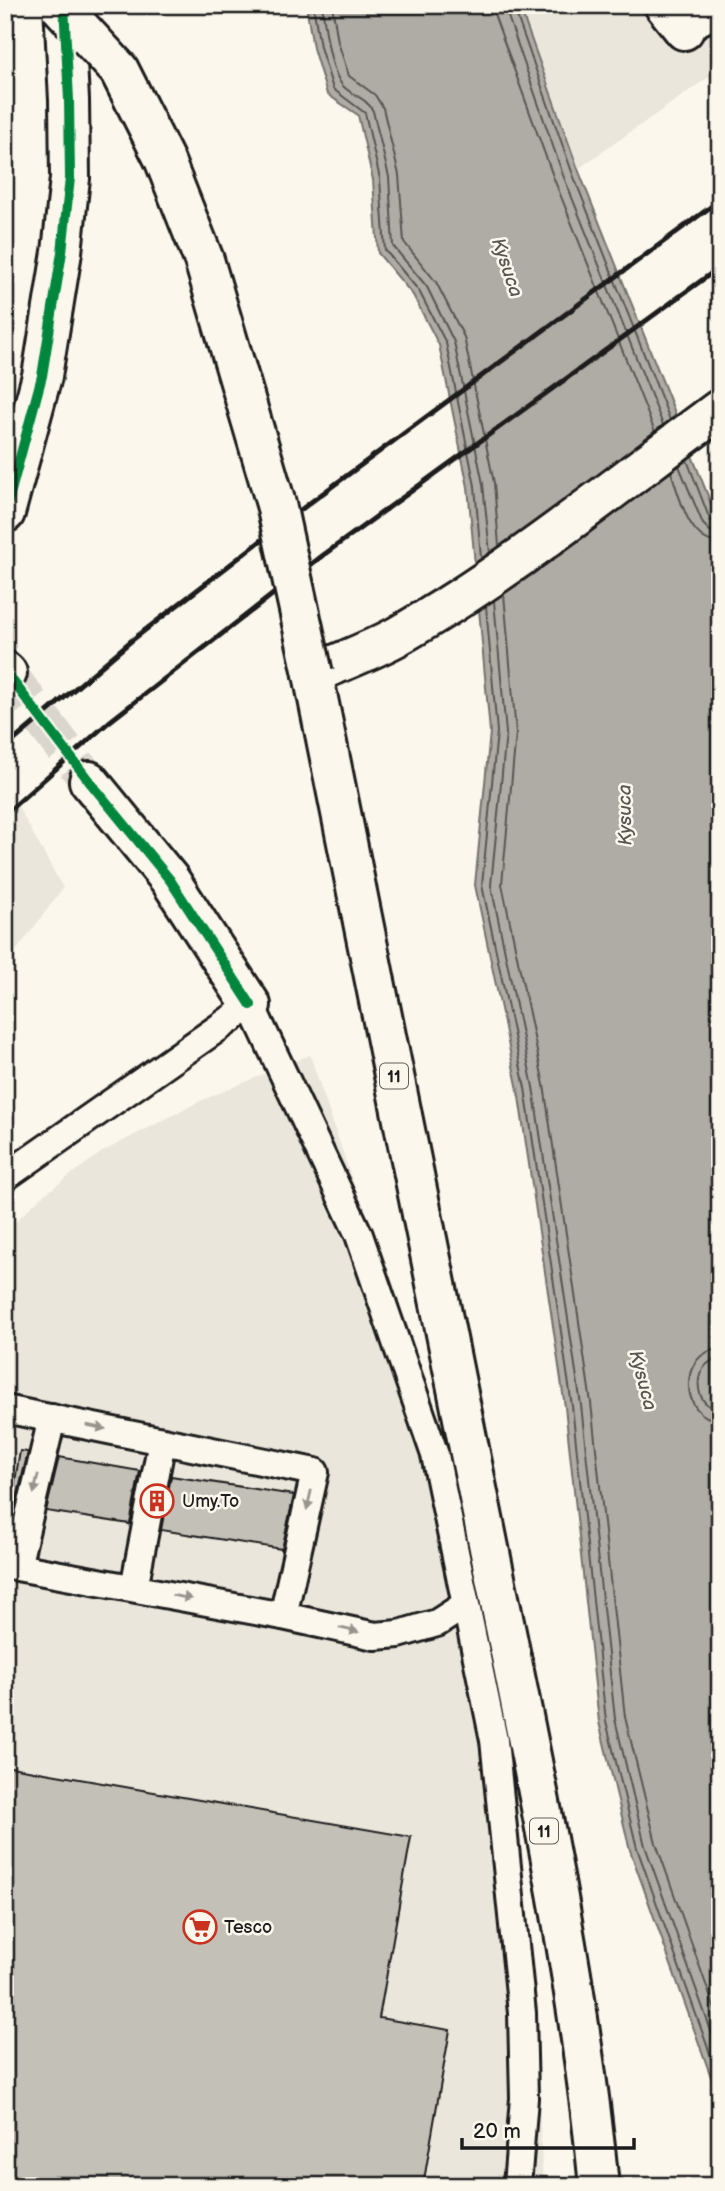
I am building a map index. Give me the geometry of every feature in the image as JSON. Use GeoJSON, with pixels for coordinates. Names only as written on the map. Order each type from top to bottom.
{"type":"FeatureCollection","features":[{"type":"Feature","properties":{"kind":"main road"},"geometry":{"type":"LineString","coordinates":[[61,5],[119,70]]}},
{"type":"Feature","properties":{"kind":"main road"},"geometry":{"type":"LineString","coordinates":[[5,513],[42,376],[69,191],[69,100],[61,5]]}},
{"type":"Feature","properties":{"kind":"main road"},"geometry":{"type":"LineString","coordinates":[[85,5],[164,159],[204,260],[276,504],[313,674],[394,638],[453,601],[558,529],[720,409]]}},
{"type":"Feature","properties":{"kind":"main road","name":"11"},"geometry":{"type":"LineString","coordinates":[[313,674],[557,1898],[592,2112],[599,2186]]}},
{"type":"Feature","properties":{"kind":"main road"},"geometry":{"type":"LineString","coordinates":[[89,781],[170,880],[251,1004]]}},
{"type":"Feature","properties":{"kind":"lane"},"geometry":{"type":"LineString","coordinates":[[674,18],[720,11]]}},
{"type":"Feature","properties":{"kind":"lane"},"geometry":{"type":"LineString","coordinates":[[5,1177],[251,1004],[359,1235],[435,1455],[494,1741],[522,2013],[524,2098],[517,2186]]}},
{"type":"Feature","properties":{"kind":"lane"},"geometry":{"type":"LineString","coordinates":[[5,1409],[315,1472],[283,1616]]}},
{"type":"Feature","properties":{"kind":"lane"},"geometry":{"type":"LineString","coordinates":[[52,1418],[18,1567],[283,1616],[375,1636],[399,1634],[437,1623],[466,1605]]}},
{"type":"Feature","properties":{"kind":"lane"},"geometry":{"type":"LineString","coordinates":[[134,1588],[162,1441]]}},
{"type":"Feature","properties":{"kind":"shaded area"},"geometry":{"type":"Polygon","coordinates":[[[519,5],[720,5],[720,69],[578,169],[519,5]]]}},
{"type":"Feature","properties":{"kind":"shaded area"},"geometry":{"type":"Polygon","coordinates":[[[5,783],[63,888],[5,966],[5,783]]]}},
{"type":"Feature","properties":{"kind":"shaded area"},"geometry":{"type":"Polygon","coordinates":[[[310,1055],[443,1450],[535,2028],[543,2186],[5,2186],[5,1232],[41,1197],[102,1152],[198,1102],[310,1055]]]}},
{"type":"Feature","properties":{"kind":"water","name":"Kysuca"},"geometry":{"type":"Polygon","coordinates":[[[306,5],[519,5],[578,169],[720,526],[720,1372],[715,1378],[720,1420],[720,2096],[630,1850],[599,1722],[565,1407],[518,1090],[475,885],[490,732],[468,487],[439,345],[413,295],[378,253],[373,180],[358,115],[327,94],[313,48],[306,5]]]}},
{"type":"Feature","properties":{"kind":"building"},"geometry":{"type":"Polygon","coordinates":[[[20,1451],[28,1452],[15,1506],[11,1505],[20,1451]]]}},
{"type":"Feature","properties":{"kind":"building"},"geometry":{"type":"Polygon","coordinates":[[[59,1457],[140,1471],[130,1524],[46,1511],[59,1457]]]}},
{"type":"Feature","properties":{"kind":"building"},"geometry":{"type":"Polygon","coordinates":[[[171,1476],[294,1495],[282,1549],[161,1530],[171,1476]]]}},
{"type":"Feature","properties":{"kind":"building","name":"Tesco"},"geometry":{"type":"Polygon","coordinates":[[[5,1766],[411,1837],[379,2018],[450,2030],[423,2186],[5,2186],[5,1766]]]}},
{"type":"Feature","properties":{"kind":"tunnel"},"geometry":{"type":"LineString","coordinates":[[7,673],[89,781]]}},
{"type":"Feature","properties":{"kind":"railway"},"geometry":{"type":"LineString","coordinates":[[5,748],[131,641],[311,502],[720,200]]}},
{"type":"Feature","properties":{"kind":"railway"},"geometry":{"type":"LineString","coordinates":[[5,814],[109,722],[322,556],[720,267]]}},
{"type":"Feature","properties":{"kind":"cycle path"},"geometry":{"type":"LineString","coordinates":[[5,513],[42,376],[62,252],[70,178],[64,5]]}},
{"type":"Feature","properties":{"kind":"cycle path"},"geometry":{"type":"LineString","coordinates":[[5,671],[89,781],[170,880],[251,1005]]}},
{"type":"Feature","properties":{"kind":"place","name":"Umy.To"},"geometry":{"type":"Point","coordinates":[157,1501]}},
{"type":"Feature","properties":{"kind":"place","name":"Tesco"},"geometry":{"type":"Point","coordinates":[200,1927]}}]}
